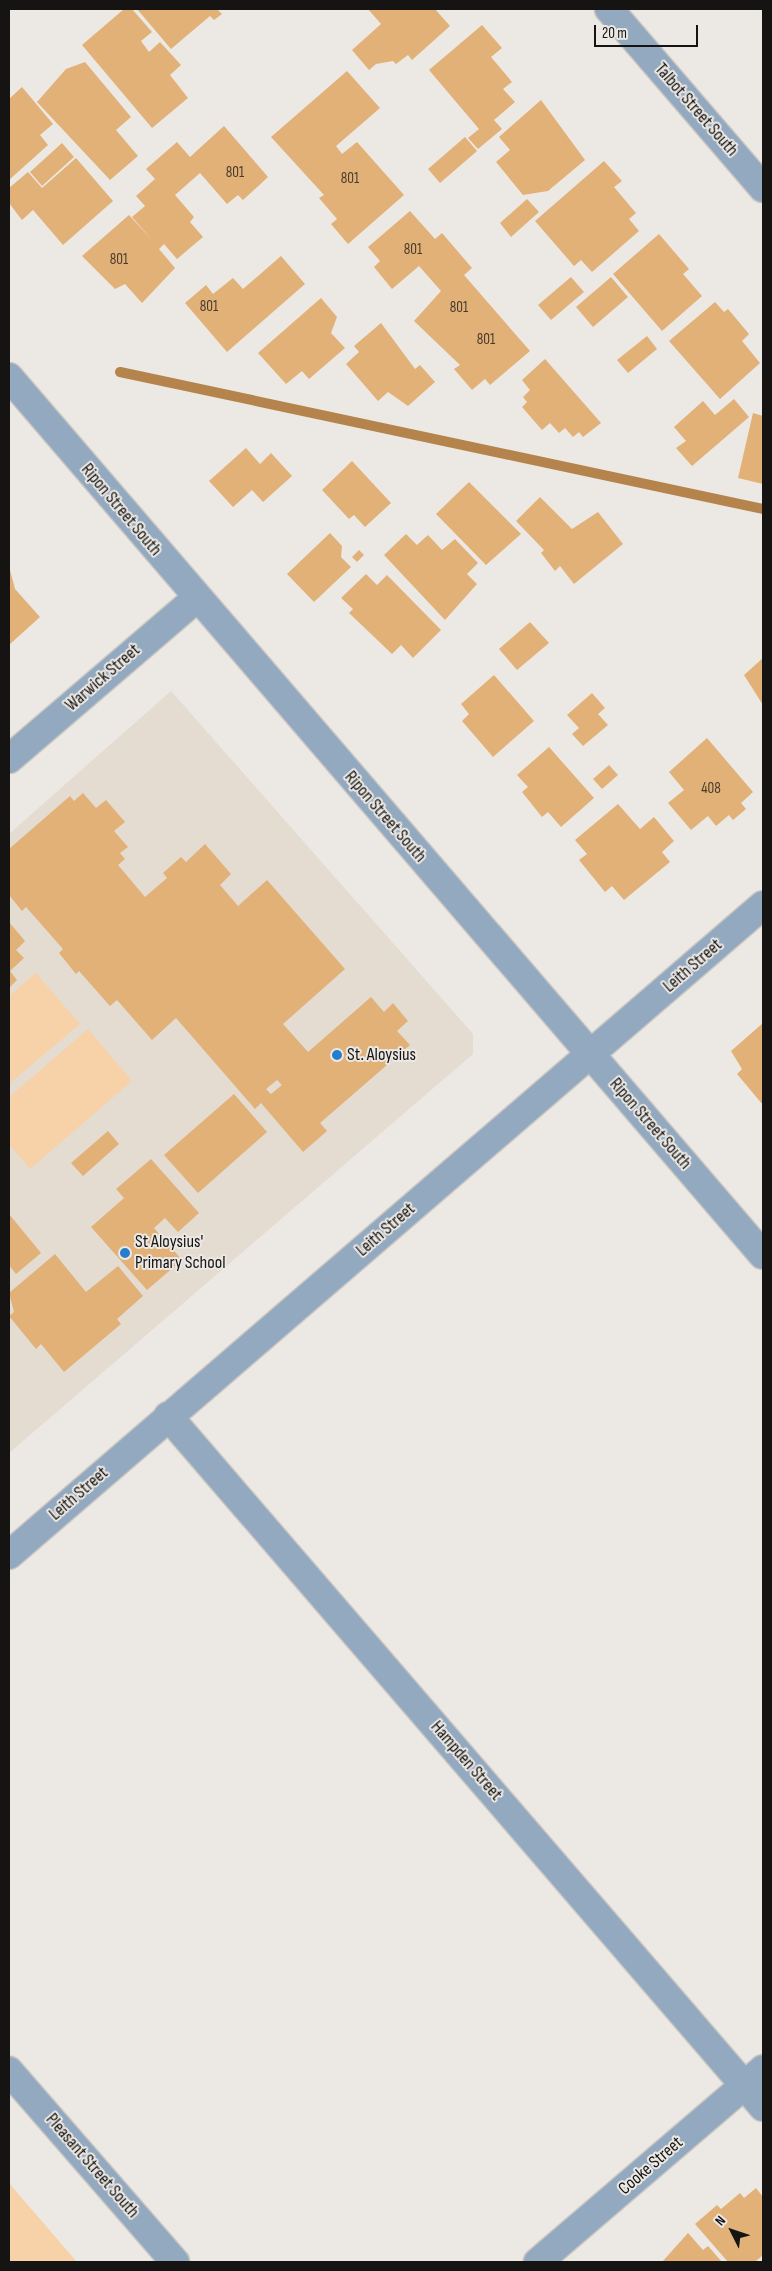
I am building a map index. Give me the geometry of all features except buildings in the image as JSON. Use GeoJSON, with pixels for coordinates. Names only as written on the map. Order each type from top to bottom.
{"type":"FeatureCollection","features":[{"type":"Feature","properties":{"kind":"street","name":"Talbot Street South"},"geometry":{"type":"LineString","coordinates":[[609,9],[763,188]]}},
{"type":"Feature","properties":{"kind":"street","name":"Ripon Street South"},"geometry":{"type":"LineString","coordinates":[[9,377],[196,598],[763,1255]]}},
{"type":"Feature","properties":{"kind":"street","name":"Warwick Street"},"geometry":{"type":"LineString","coordinates":[[9,759],[196,598]]}},
{"type":"Feature","properties":{"kind":"street","name":"Leith Street"},"geometry":{"type":"LineString","coordinates":[[9,1555],[763,905]]}},
{"type":"Feature","properties":{"kind":"street","name":"Hampden Street"},"geometry":{"type":"LineString","coordinates":[[168,1416],[754,2077],[763,2107]]}},
{"type":"Feature","properties":{"kind":"street","name":"Pleasant Street South"},"geometry":{"type":"LineString","coordinates":[[9,2071],[175,2262]]}},
{"type":"Feature","properties":{"kind":"street","name":"Cooke Street"},"geometry":{"type":"LineString","coordinates":[[538,2262],[754,2077]]}},
{"type":"Feature","properties":{"kind":"shaded area","name":"St Aloysius' Primary School"},"geometry":{"type":"Polygon","coordinates":[[[171,691],[473,1034],[473,1054],[9,1453],[9,834],[171,691]]]}},
{"type":"Feature","properties":{"kind":"shaded area"},"geometry":{"type":"Polygon","coordinates":[[[36,973],[80,1024],[9,1084],[9,996],[36,973]]]}},
{"type":"Feature","properties":{"kind":"shaded area"},"geometry":{"type":"Polygon","coordinates":[[[88,1029],[132,1081],[30,1169],[9,1144],[9,1097],[88,1029]]]}},
{"type":"Feature","properties":{"kind":"shaded area"},"geometry":{"type":"Polygon","coordinates":[[[9,2183],[27,2204],[77,2262],[9,2262],[9,2183]]]}},
{"type":"Feature","properties":{"kind":"waterway"},"geometry":{"type":"LineString","coordinates":[[120,372],[763,509]]}},
{"type":"Feature","properties":{"kind":"place","name":"St. Aloysius"},"geometry":{"type":"Point","coordinates":[337,1055]}},
{"type":"Feature","properties":{"kind":"place","name":"St Aloysius' Primary School"},"geometry":{"type":"Point","coordinates":[125,1253]}}]}
